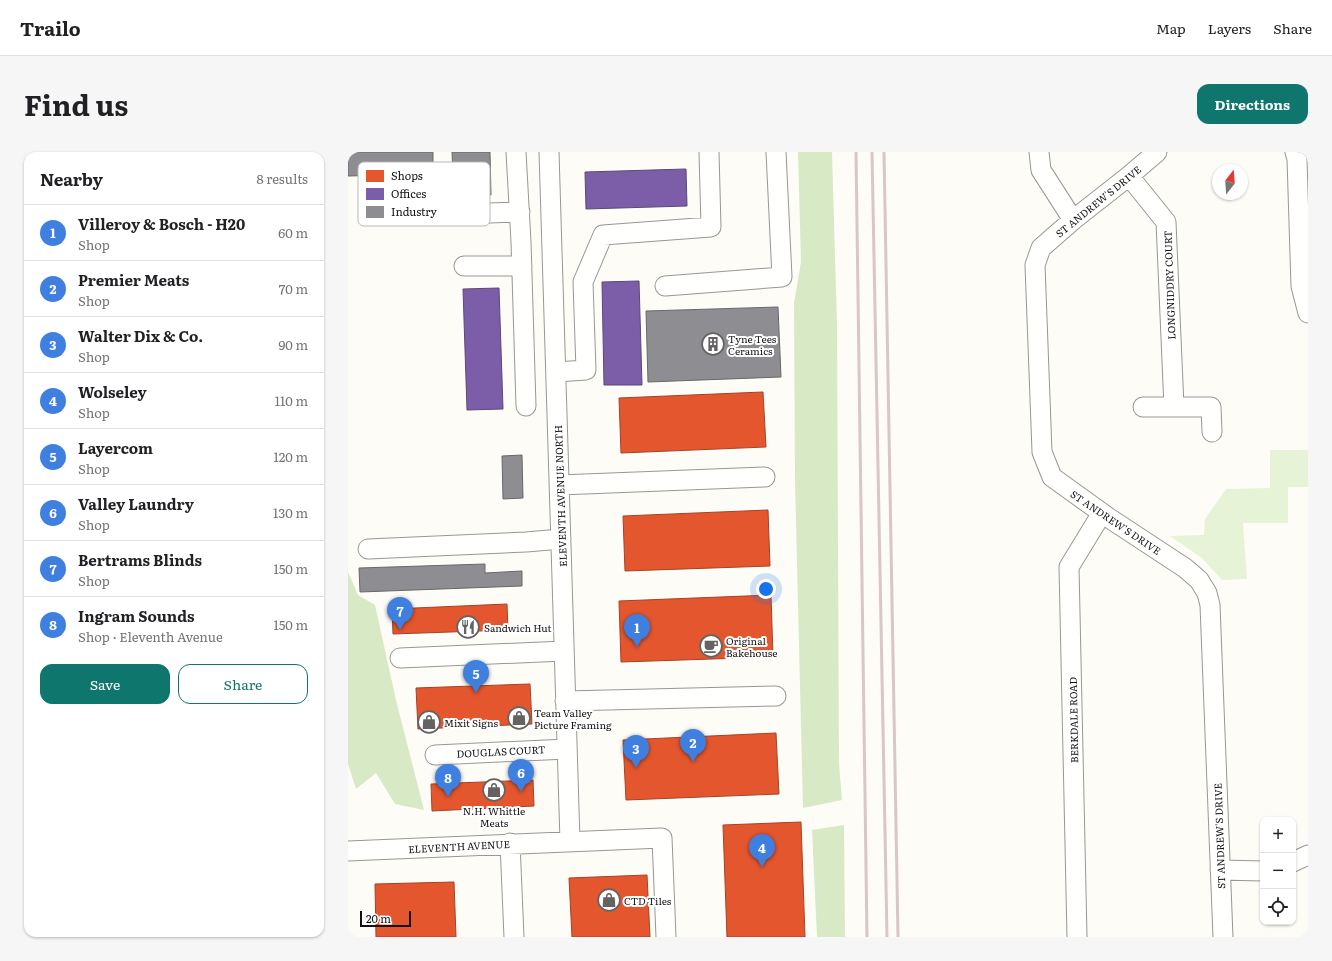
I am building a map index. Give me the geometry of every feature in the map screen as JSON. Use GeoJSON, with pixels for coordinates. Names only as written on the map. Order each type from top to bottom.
{"type":"FeatureCollection","features":[{"type":"Feature","properties":{"kind":"street"},"geometry":{"type":"LineString","coordinates":[[516,152],[520,212],[526,406]]}},
{"type":"Feature","properties":{"kind":"street","name":"ELEVENTH AVENUE NORTH"},"geometry":{"type":"LineString","coordinates":[[549,152],[570,841]]}},
{"type":"Feature","properties":{"kind":"street"},"geometry":{"type":"LineString","coordinates":[[556,372],[586,370],[583,282],[603,235],[711,227],[709,152]]}},
{"type":"Feature","properties":{"kind":"street"},"geometry":{"type":"LineString","coordinates":[[665,286],[782,277],[776,152]]}},
{"type":"Feature","properties":{"kind":"street"},"geometry":{"type":"LineString","coordinates":[[1039,152],[1041,170],[1073,220]]}},
{"type":"Feature","properties":{"kind":"street","name":"ST ANDREW'S DRIVE"},"geometry":{"type":"LineString","coordinates":[[1157,152],[1041,248],[1035,265],[1042,452],[1052,477],[1102,513],[1185,568],[1200,580],[1207,593],[1210,605],[1224,937]]}},
{"type":"Feature","properties":{"kind":"street"},"geometry":{"type":"LineString","coordinates":[[1295,152],[1298,159],[1301,286],[1308,313]]}},
{"type":"Feature","properties":{"kind":"street","name":"LONGNIDDRY COURT"},"geometry":{"type":"LineString","coordinates":[[1129,176],[1166,222],[1174,407]]}},
{"type":"Feature","properties":{"kind":"street"},"geometry":{"type":"LineString","coordinates":[[490,213],[520,212]]}},
{"type":"Feature","properties":{"kind":"street"},"geometry":{"type":"LineString","coordinates":[[521,242],[552,242]]}},
{"type":"Feature","properties":{"kind":"street"},"geometry":{"type":"LineString","coordinates":[[464,266],[522,266]]}},
{"type":"Feature","properties":{"kind":"street"},"geometry":{"type":"LineString","coordinates":[[1143,407],[1211,406],[1212,432]]}},
{"type":"Feature","properties":{"kind":"street"},"geometry":{"type":"LineString","coordinates":[[559,485],[765,477]]}},
{"type":"Feature","properties":{"kind":"street","name":"BERKDALE ROAD"},"geometry":{"type":"LineString","coordinates":[[1077,937],[1069,567],[1102,513]]}},
{"type":"Feature","properties":{"kind":"street"},"geometry":{"type":"LineString","coordinates":[[368,549],[561,539]]}},
{"type":"Feature","properties":{"kind":"street"},"geometry":{"type":"LineString","coordinates":[[400,658],[564,651]]}},
{"type":"Feature","properties":{"kind":"street"},"geometry":{"type":"LineString","coordinates":[[565,701],[776,696]]}},
{"type":"Feature","properties":{"kind":"street","name":"DOUGLAS COURT"},"geometry":{"type":"LineString","coordinates":[[435,755],[567,749]]}},
{"type":"Feature","properties":{"kind":"street","name":"ELEVENTH AVENUE"},"geometry":{"type":"LineString","coordinates":[[348,851],[510,843],[662,838],[666,937]]}},
{"type":"Feature","properties":{"kind":"street"},"geometry":{"type":"LineString","coordinates":[[510,843],[514,937]]}},
{"type":"Feature","properties":{"kind":"street"},"geometry":{"type":"LineString","coordinates":[[1296,861],[1308,855]]}},
{"type":"Feature","properties":{"kind":"street"},"geometry":{"type":"LineString","coordinates":[[1220,870],[1260,871]]}},
{"type":"Feature","properties":{"kind":"green space"},"geometry":{"type":"Polygon","coordinates":[[[798,152],[832,152],[837,325],[839,764],[842,800],[803,808],[795,481],[794,303],[801,262],[798,152]]]}},
{"type":"Feature","properties":{"kind":"green space"},"geometry":{"type":"Polygon","coordinates":[[[1270,450],[1308,450],[1308,487],[1288,487],[1288,523],[1243,523],[1247,579],[1222,580],[1202,558],[1170,536],[1204,535],[1205,519],[1226,489],[1270,488],[1270,450]]]}},
{"type":"Feature","properties":{"kind":"green space"},"geometry":{"type":"Polygon","coordinates":[[[348,572],[358,595],[375,605],[396,700],[424,810],[395,804],[376,773],[356,789],[348,764],[348,572]]]}},
{"type":"Feature","properties":{"kind":"green space"},"geometry":{"type":"Polygon","coordinates":[[[844,825],[845,937],[817,937],[812,830],[844,825]]]}},
{"type":"Feature","properties":{"kind":"building: Shops"},"geometry":{"type":"Polygon","coordinates":[[[763,392],[766,447],[621,453],[619,398],[763,392]]]}},
{"type":"Feature","properties":{"kind":"building: Shops"},"geometry":{"type":"Polygon","coordinates":[[[768,510],[770,566],[625,571],[623,516],[768,510]]]}},
{"type":"Feature","properties":{"kind":"building: Shops"},"geometry":{"type":"Polygon","coordinates":[[[771,595],[773,657],[621,662],[619,601],[771,595]]]}},
{"type":"Feature","properties":{"kind":"building: Shops"},"geometry":{"type":"Polygon","coordinates":[[[507,604],[508,630],[393,634],[392,609],[507,604]]]}},
{"type":"Feature","properties":{"kind":"building: Shops"},"geometry":{"type":"Polygon","coordinates":[[[530,684],[532,724],[418,729],[416,688],[530,684]]]}},
{"type":"Feature","properties":{"kind":"building: Shops"},"geometry":{"type":"Polygon","coordinates":[[[776,733],[779,794],[626,800],[623,740],[776,733]]]}},
{"type":"Feature","properties":{"kind":"building: Shops"},"geometry":{"type":"Polygon","coordinates":[[[533,780],[534,806],[432,811],[431,784],[533,780]]]}},
{"type":"Feature","properties":{"kind":"building: Shops"},"geometry":{"type":"Polygon","coordinates":[[[801,822],[805,937],[727,937],[723,825],[801,822]]]}},
{"type":"Feature","properties":{"kind":"building: Shops"},"geometry":{"type":"Polygon","coordinates":[[[647,875],[650,937],[572,937],[569,878],[647,875]]]}},
{"type":"Feature","properties":{"kind":"building: Shops"},"geometry":{"type":"Polygon","coordinates":[[[454,882],[456,937],[376,937],[375,884],[454,882]]]}},
{"type":"Feature","properties":{"kind":"building: Offices"},"geometry":{"type":"Polygon","coordinates":[[[686,169],[687,206],[586,209],[585,172],[686,169]]]}},
{"type":"Feature","properties":{"kind":"building: Offices"},"geometry":{"type":"Polygon","coordinates":[[[639,281],[642,385],[604,385],[602,282],[639,281]]]}},
{"type":"Feature","properties":{"kind":"building: Offices"},"geometry":{"type":"Polygon","coordinates":[[[499,288],[503,409],[467,410],[463,289],[499,288]]]}},
{"type":"Feature","properties":{"kind":"building: Industry"},"geometry":{"type":"Polygon","coordinates":[[[348,152],[433,152],[433,162],[358,162],[358,176],[348,176],[348,152]]]}},
{"type":"Feature","properties":{"kind":"building: Industry"},"geometry":{"type":"Polygon","coordinates":[[[452,152],[490,152],[491,195],[490,162],[452,162],[452,152]]]}},
{"type":"Feature","properties":{"kind":"building: Industry","name":"Tyne Tees Ceramics"},"geometry":{"type":"Polygon","coordinates":[[[778,307],[781,377],[648,382],[646,311],[778,307]]]}},
{"type":"Feature","properties":{"kind":"building: Industry"},"geometry":{"type":"Polygon","coordinates":[[[522,455],[523,498],[503,499],[502,456],[522,455]]]}},
{"type":"Feature","properties":{"kind":"building: Industry"},"geometry":{"type":"Polygon","coordinates":[[[485,564],[485,573],[522,571],[522,586],[360,592],[359,568],[485,564]]]}},
{"type":"Feature","properties":{"kind":"railway"},"geometry":{"type":"LineString","coordinates":[[856,152],[867,937]]}},
{"type":"Feature","properties":{"kind":"railway"},"geometry":{"type":"LineString","coordinates":[[872,152],[887,937]]}},
{"type":"Feature","properties":{"kind":"railway"},"geometry":{"type":"LineString","coordinates":[[884,152],[898,937]]}},
{"type":"Feature","properties":{"kind":"place","name":"Tyne Tees Ceramics"},"geometry":{"type":"Point","coordinates":[713,344]}},
{"type":"Feature","properties":{"kind":"place","name":"Sandwich Hut"},"geometry":{"type":"Point","coordinates":[468,627]}},
{"type":"Feature","properties":{"kind":"place","name":"Bertrams Blinds"},"geometry":{"type":"Point","coordinates":[400,630]}},
{"type":"Feature","properties":{"kind":"place","name":"Original Bakehouse"},"geometry":{"type":"Point","coordinates":[711,646]}},
{"type":"Feature","properties":{"kind":"place","name":"Villeroy & Bosch - H20"},"geometry":{"type":"Point","coordinates":[637,647]}},
{"type":"Feature","properties":{"kind":"place","name":"Layercom"},"geometry":{"type":"Point","coordinates":[476,693]}},
{"type":"Feature","properties":{"kind":"place","name":"Team Valley Picture Framing"},"geometry":{"type":"Point","coordinates":[519,718]}},
{"type":"Feature","properties":{"kind":"place","name":"Mixit Signs"},"geometry":{"type":"Point","coordinates":[429,722]}},
{"type":"Feature","properties":{"kind":"place","name":"Premier Meats"},"geometry":{"type":"Point","coordinates":[693,762]}},
{"type":"Feature","properties":{"kind":"place","name":"Walter Dix & Co."},"geometry":{"type":"Point","coordinates":[636,768]}},
{"type":"Feature","properties":{"kind":"place","name":"N.H. Whittle Meats"},"geometry":{"type":"Point","coordinates":[494,790]}},
{"type":"Feature","properties":{"kind":"place","name":"Valley Laundry"},"geometry":{"type":"Point","coordinates":[521,792]}},
{"type":"Feature","properties":{"kind":"place","name":"Ingram Sounds"},"geometry":{"type":"Point","coordinates":[448,797]}},
{"type":"Feature","properties":{"kind":"place","name":"Wolseley"},"geometry":{"type":"Point","coordinates":[762,867]}},
{"type":"Feature","properties":{"kind":"place","name":"CTD Tiles"},"geometry":{"type":"Point","coordinates":[609,900]}}]}
